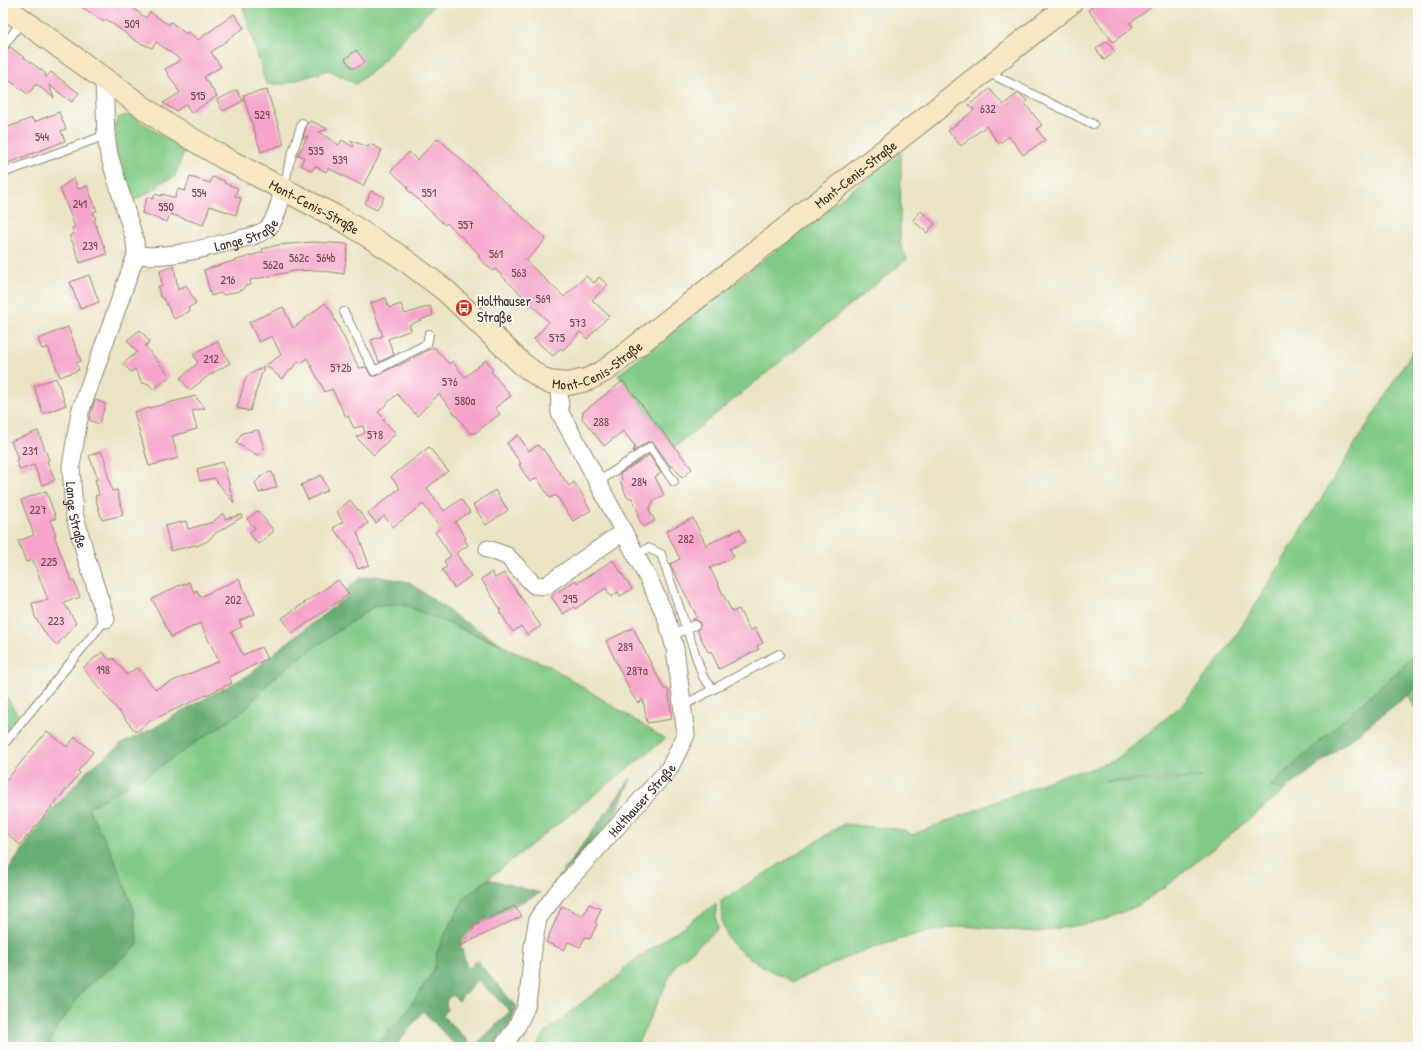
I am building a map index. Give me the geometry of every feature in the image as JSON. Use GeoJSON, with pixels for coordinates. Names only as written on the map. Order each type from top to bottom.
{"type":"FeatureCollection","features":[{"type":"Feature","properties":{"kind":"main road","name":"Mont-Cenis-Straße"},"geometry":{"type":"LineString","coordinates":[[3,6],[165,123],[224,158],[346,222],[401,256],[446,291],[531,372],[548,382],[559,384],[580,382],[606,370],[1071,3]]}},
{"type":"Feature","properties":{"kind":"street","name":"Lange Straße"},"geometry":{"type":"LineString","coordinates":[[104,80],[108,155],[135,241],[136,255],[80,412],[71,466],[74,513],[106,619]]}},
{"type":"Feature","properties":{"kind":"street","name":"Lange Straße"},"geometry":{"type":"LineString","coordinates":[[136,255],[152,257],[174,255],[260,233],[268,228],[273,220],[283,189]]}},
{"type":"Feature","properties":{"kind":"street","name":"Holthauser Straße"},"geometry":{"type":"LineString","coordinates":[[502,1047],[516,1028],[526,1006],[538,918],[556,894],[669,769],[686,735],[674,648],[679,632],[666,617],[651,584],[598,482],[560,414],[559,384]]}},
{"type":"Feature","properties":{"kind":"street"},"geometry":{"type":"LineString","coordinates":[[488,549],[507,556],[534,585],[545,586],[623,532]]}},
{"type":"Feature","properties":{"kind":"lane"},"geometry":{"type":"LineString","coordinates":[[3,48],[23,20]]}},
{"type":"Feature","properties":{"kind":"lane"},"geometry":{"type":"LineString","coordinates":[[984,71],[1092,124]]}},
{"type":"Feature","properties":{"kind":"lane"},"geometry":{"type":"LineString","coordinates":[[283,189],[302,123]]}},
{"type":"Feature","properties":{"kind":"lane"},"geometry":{"type":"LineString","coordinates":[[3,173],[106,135]]}},
{"type":"Feature","properties":{"kind":"lane"},"geometry":{"type":"LineString","coordinates":[[344,312],[374,371],[427,344],[429,334]]}},
{"type":"Feature","properties":{"kind":"lane"},"geometry":{"type":"LineString","coordinates":[[598,482],[650,447],[674,482]]}},
{"type":"Feature","properties":{"kind":"lane"},"geometry":{"type":"LineString","coordinates":[[636,555],[648,548],[661,554],[679,632],[703,677],[713,689]]}},
{"type":"Feature","properties":{"kind":"lane","name":"Lange Straße"},"geometry":{"type":"LineString","coordinates":[[3,745],[106,619]]}},
{"type":"Feature","properties":{"kind":"lane"},"geometry":{"type":"LineString","coordinates":[[679,632],[695,625]]}},
{"type":"Feature","properties":{"kind":"lane"},"geometry":{"type":"LineString","coordinates":[[682,706],[779,654]]}},
{"type":"Feature","properties":{"kind":"green space"},"geometry":{"type":"Polygon","coordinates":[[[242,3],[436,3],[378,66],[356,84],[329,70],[284,84],[266,84],[242,3]]]}},
{"type":"Feature","properties":{"kind":"green space"},"geometry":{"type":"Polygon","coordinates":[[[126,115],[134,117],[184,151],[175,177],[159,183],[157,188],[130,202],[117,158],[114,127],[118,118],[126,115]]]}},
{"type":"Feature","properties":{"kind":"green space"},"geometry":{"type":"Polygon","coordinates":[[[901,151],[900,243],[907,259],[675,447],[618,375],[901,151]]]}},
{"type":"Feature","properties":{"kind":"green space"},"geometry":{"type":"Polygon","coordinates":[[[1418,343],[1418,653],[1271,786],[1284,791],[1174,880],[1139,905],[1102,921],[1038,932],[962,926],[920,933],[857,953],[793,982],[754,961],[736,947],[729,939],[723,924],[721,901],[844,824],[905,830],[912,835],[1069,773],[1085,771],[1115,760],[1182,705],[1227,650],[1418,343]],[[1202,777],[1104,781],[1167,781],[1202,777]]]}},
{"type":"Feature","properties":{"kind":"green space"},"geometry":{"type":"Polygon","coordinates":[[[376,576],[409,582],[460,619],[502,644],[486,639],[407,606],[394,605],[373,607],[289,665],[272,679],[245,710],[150,773],[88,808],[113,855],[134,910],[138,945],[83,990],[51,1037],[50,1047],[3,1047],[3,878],[38,827],[89,769],[120,746],[119,745],[154,728],[247,676],[279,649],[349,595],[346,590],[360,578],[376,576]]]}},
{"type":"Feature","properties":{"kind":"green space"},"geometry":{"type":"Polygon","coordinates":[[[383,605],[407,606],[485,639],[502,644],[511,651],[548,665],[665,739],[465,897],[444,936],[437,953],[435,968],[404,1016],[373,1047],[50,1047],[51,1037],[83,990],[138,945],[113,855],[88,808],[150,773],[245,710],[272,679],[289,665],[373,607],[383,605]]]}},
{"type":"Feature","properties":{"kind":"green space"},"geometry":{"type":"Polygon","coordinates":[[[1418,653],[1418,687],[1284,791],[1270,786],[1418,653]]]}},
{"type":"Feature","properties":{"kind":"green space"},"geometry":{"type":"Polygon","coordinates":[[[1418,687],[1418,715],[1408,694],[1418,687]]]}},
{"type":"Feature","properties":{"kind":"green space"},"geometry":{"type":"Polygon","coordinates":[[[3,691],[20,719],[3,739],[3,691]]]}},
{"type":"Feature","properties":{"kind":"green space"},"geometry":{"type":"Polygon","coordinates":[[[631,778],[613,819],[554,884],[631,778]]]}},
{"type":"Feature","properties":{"kind":"green space"},"geometry":{"type":"Polygon","coordinates":[[[489,879],[540,893],[473,927],[460,943],[467,968],[473,966],[473,962],[477,961],[517,1006],[510,1024],[492,1047],[474,1047],[457,1047],[423,1011],[395,1047],[373,1047],[404,1016],[435,968],[437,953],[444,936],[465,897],[489,879]],[[478,980],[458,1001],[452,995],[446,1001],[447,1010],[442,1015],[474,1047],[510,1011],[478,980]]]}},
{"type":"Feature","properties":{"kind":"green space"},"geometry":{"type":"Polygon","coordinates":[[[716,904],[718,929],[675,965],[636,1047],[536,1047],[545,1033],[593,994],[620,976],[625,967],[716,904]]]}},
{"type":"Feature","properties":{"kind":"building"},"geometry":{"type":"Polygon","coordinates":[[[76,3],[126,3],[146,18],[150,12],[169,25],[171,22],[186,34],[188,32],[198,40],[234,14],[244,28],[211,52],[221,67],[204,77],[217,96],[191,113],[186,104],[176,111],[163,103],[180,93],[165,69],[181,60],[156,42],[152,48],[136,41],[106,19],[104,22],[76,3]]]}},
{"type":"Feature","properties":{"kind":"building"},"geometry":{"type":"Polygon","coordinates":[[[1097,3],[1157,3],[1130,23],[1133,27],[1113,42],[1088,10],[1097,3]]]}},
{"type":"Feature","properties":{"kind":"building"},"geometry":{"type":"Polygon","coordinates":[[[1107,41],[1115,52],[1104,60],[1096,49],[1107,41]]]}},
{"type":"Feature","properties":{"kind":"building"},"geometry":{"type":"Polygon","coordinates":[[[10,47],[45,73],[46,78],[51,72],[79,93],[72,102],[49,85],[54,98],[36,84],[28,94],[3,76],[3,53],[10,47]]]}},
{"type":"Feature","properties":{"kind":"building"},"geometry":{"type":"Polygon","coordinates":[[[356,50],[365,62],[356,68],[352,68],[345,59],[356,50]]]}},
{"type":"Feature","properties":{"kind":"building"},"geometry":{"type":"Polygon","coordinates":[[[990,89],[1003,105],[1018,93],[1028,101],[1025,104],[1042,125],[1037,129],[1045,140],[1023,155],[1009,136],[999,144],[986,126],[961,146],[948,131],[974,110],[969,105],[990,89]]]}},
{"type":"Feature","properties":{"kind":"building"},"geometry":{"type":"Polygon","coordinates":[[[237,90],[243,101],[223,111],[217,100],[237,90]]]}},
{"type":"Feature","properties":{"kind":"building"},"geometry":{"type":"Polygon","coordinates":[[[267,90],[284,144],[261,152],[243,95],[267,90]]]}},
{"type":"Feature","properties":{"kind":"building"},"geometry":{"type":"Polygon","coordinates":[[[59,112],[66,129],[61,131],[65,141],[3,165],[3,129],[32,118],[34,122],[59,112]]]}},
{"type":"Feature","properties":{"kind":"building"},"geometry":{"type":"Polygon","coordinates":[[[311,121],[328,129],[319,132],[339,145],[342,140],[353,147],[354,146],[350,140],[368,147],[370,144],[382,150],[363,186],[328,168],[326,172],[315,166],[312,171],[301,165],[304,157],[298,155],[308,136],[303,138],[307,124],[311,121]]]}},
{"type":"Feature","properties":{"kind":"building"},"geometry":{"type":"Polygon","coordinates":[[[438,138],[546,239],[526,261],[564,297],[586,276],[594,283],[599,277],[608,285],[592,300],[609,316],[587,339],[580,332],[563,350],[561,348],[553,356],[534,339],[549,322],[495,269],[493,271],[478,257],[480,255],[447,223],[445,225],[407,189],[408,187],[391,171],[409,152],[417,160],[438,138]]]}},
{"type":"Feature","properties":{"kind":"building"},"geometry":{"type":"Polygon","coordinates":[[[190,177],[210,183],[212,177],[225,181],[224,183],[238,188],[235,196],[241,198],[236,215],[210,206],[203,225],[170,214],[167,222],[142,213],[147,197],[153,199],[155,194],[162,196],[162,194],[175,198],[178,189],[185,191],[190,177]]]}},
{"type":"Feature","properties":{"kind":"building"},"geometry":{"type":"Polygon","coordinates":[[[74,178],[78,189],[87,186],[97,211],[93,212],[96,219],[94,220],[107,254],[80,263],[69,236],[74,234],[72,228],[75,227],[60,188],[74,178]]]}},
{"type":"Feature","properties":{"kind":"building"},"geometry":{"type":"Polygon","coordinates":[[[371,191],[384,197],[377,210],[365,204],[371,191]]]}},
{"type":"Feature","properties":{"kind":"building"},"geometry":{"type":"Polygon","coordinates":[[[921,211],[935,224],[927,233],[913,220],[921,211]]]}},
{"type":"Feature","properties":{"kind":"building"},"geometry":{"type":"Polygon","coordinates":[[[314,242],[348,244],[344,274],[318,270],[294,271],[250,280],[251,285],[245,286],[242,290],[224,295],[220,293],[211,296],[204,270],[263,252],[262,249],[278,245],[314,242]]]}},
{"type":"Feature","properties":{"kind":"building"},"geometry":{"type":"Polygon","coordinates":[[[174,266],[178,290],[186,285],[196,303],[188,308],[190,311],[174,319],[164,299],[160,296],[158,286],[162,286],[160,271],[174,266]]]}},
{"type":"Feature","properties":{"kind":"building"},"geometry":{"type":"Polygon","coordinates":[[[89,275],[99,302],[80,309],[70,282],[89,275]]]}},
{"type":"Feature","properties":{"kind":"building"},"geometry":{"type":"Polygon","coordinates":[[[386,298],[389,308],[401,304],[405,314],[430,306],[433,315],[409,325],[411,330],[388,339],[394,355],[379,362],[371,340],[383,336],[371,303],[386,298]]]}},
{"type":"Feature","properties":{"kind":"building"},"geometry":{"type":"Polygon","coordinates":[[[325,303],[334,315],[333,316],[359,368],[366,367],[371,376],[376,376],[397,365],[398,366],[434,347],[449,364],[452,361],[465,377],[486,360],[493,369],[491,371],[511,396],[495,408],[500,414],[475,433],[470,433],[439,394],[417,416],[397,394],[378,412],[385,419],[383,420],[396,433],[374,455],[356,437],[365,433],[363,426],[354,428],[348,416],[346,417],[332,389],[325,392],[307,358],[301,363],[299,361],[282,379],[266,365],[281,355],[272,336],[259,342],[249,322],[283,307],[293,328],[325,303]]]}},
{"type":"Feature","properties":{"kind":"building"},"geometry":{"type":"Polygon","coordinates":[[[68,327],[81,361],[76,363],[79,370],[60,377],[48,347],[42,349],[38,339],[68,327]]]}},
{"type":"Feature","properties":{"kind":"building"},"geometry":{"type":"Polygon","coordinates":[[[140,330],[150,342],[145,346],[170,376],[153,390],[149,384],[142,383],[135,369],[131,372],[123,364],[137,352],[127,340],[140,330]]]}},
{"type":"Feature","properties":{"kind":"building"},"geometry":{"type":"Polygon","coordinates":[[[217,341],[230,363],[208,376],[190,390],[180,378],[198,363],[193,354],[217,341]]]}},
{"type":"Feature","properties":{"kind":"building"},"geometry":{"type":"Polygon","coordinates":[[[264,366],[250,411],[237,408],[246,377],[264,366]]]}},
{"type":"Feature","properties":{"kind":"building"},"geometry":{"type":"Polygon","coordinates":[[[56,378],[66,405],[43,414],[34,386],[56,378]]]}},
{"type":"Feature","properties":{"kind":"building"},"geometry":{"type":"Polygon","coordinates":[[[623,381],[692,469],[682,478],[673,466],[671,467],[653,442],[647,442],[633,452],[635,446],[623,431],[604,446],[582,418],[583,412],[623,381]]]}},
{"type":"Feature","properties":{"kind":"building"},"geometry":{"type":"Polygon","coordinates":[[[195,396],[205,408],[192,411],[197,429],[172,436],[178,458],[149,466],[134,412],[195,396]]]}},
{"type":"Feature","properties":{"kind":"building"},"geometry":{"type":"Polygon","coordinates":[[[95,400],[106,404],[99,424],[89,420],[95,400]]]}},
{"type":"Feature","properties":{"kind":"building"},"geometry":{"type":"Polygon","coordinates":[[[258,430],[264,448],[259,456],[236,443],[242,433],[258,430]]]}},
{"type":"Feature","properties":{"kind":"building"},"geometry":{"type":"Polygon","coordinates":[[[38,431],[49,460],[47,461],[55,480],[42,485],[34,465],[20,470],[16,460],[18,459],[11,441],[38,431]]]}},
{"type":"Feature","properties":{"kind":"building"},"geometry":{"type":"Polygon","coordinates":[[[518,435],[529,451],[538,445],[542,450],[543,449],[569,486],[574,482],[591,510],[573,521],[556,495],[550,498],[537,478],[530,482],[519,465],[521,464],[507,443],[518,435]]]}},
{"type":"Feature","properties":{"kind":"building"},"geometry":{"type":"Polygon","coordinates":[[[429,447],[448,471],[427,488],[444,511],[461,499],[470,512],[455,522],[466,538],[464,539],[468,545],[456,553],[471,576],[454,588],[442,570],[447,567],[444,561],[451,556],[435,532],[441,528],[423,504],[393,527],[384,516],[376,523],[368,513],[400,488],[391,477],[429,447]]]}},
{"type":"Feature","properties":{"kind":"building"},"geometry":{"type":"Polygon","coordinates":[[[101,451],[106,463],[112,491],[117,490],[123,515],[102,520],[95,496],[99,495],[95,479],[98,479],[89,456],[101,451]]]}},
{"type":"Feature","properties":{"kind":"building"},"geometry":{"type":"Polygon","coordinates":[[[649,455],[661,473],[655,477],[664,495],[654,500],[649,510],[655,521],[643,527],[637,515],[639,514],[632,498],[627,497],[621,483],[622,479],[620,474],[649,455]]]}},
{"type":"Feature","properties":{"kind":"building"},"geometry":{"type":"Polygon","coordinates":[[[223,462],[234,503],[214,478],[200,481],[197,469],[223,462]]]}},
{"type":"Feature","properties":{"kind":"building"},"geometry":{"type":"Polygon","coordinates":[[[272,472],[277,487],[259,493],[255,483],[264,474],[272,472]]]}},
{"type":"Feature","properties":{"kind":"building"},"geometry":{"type":"Polygon","coordinates":[[[321,475],[328,490],[308,500],[301,485],[321,475]]]}},
{"type":"Feature","properties":{"kind":"building"},"geometry":{"type":"Polygon","coordinates":[[[495,490],[508,510],[486,525],[473,505],[495,490]]]}},
{"type":"Feature","properties":{"kind":"building"},"geometry":{"type":"Polygon","coordinates":[[[46,491],[56,518],[50,520],[56,535],[54,535],[69,575],[72,582],[74,581],[80,597],[64,603],[76,623],[57,645],[47,636],[35,617],[32,603],[48,600],[33,560],[26,562],[18,541],[34,535],[21,500],[46,491]]]}},
{"type":"Feature","properties":{"kind":"building"},"geometry":{"type":"Polygon","coordinates":[[[350,500],[368,523],[357,532],[369,565],[358,569],[351,551],[333,528],[343,522],[338,514],[338,510],[350,500]]]}},
{"type":"Feature","properties":{"kind":"building"},"geometry":{"type":"Polygon","coordinates":[[[258,511],[274,531],[258,544],[249,533],[255,528],[247,519],[258,511]]]}},
{"type":"Feature","properties":{"kind":"building"},"geometry":{"type":"Polygon","coordinates":[[[223,513],[225,519],[241,515],[242,517],[216,533],[206,542],[196,546],[171,551],[165,526],[186,521],[188,529],[213,522],[223,513]]]}},
{"type":"Feature","properties":{"kind":"building"},"geometry":{"type":"Polygon","coordinates":[[[693,518],[706,545],[740,529],[746,541],[730,549],[734,557],[710,568],[732,612],[739,609],[750,631],[755,628],[763,643],[757,646],[759,649],[719,669],[711,651],[708,652],[697,630],[700,626],[700,622],[692,620],[697,617],[670,564],[680,559],[666,531],[693,518]]]}},
{"type":"Feature","properties":{"kind":"building"},"geometry":{"type":"Polygon","coordinates":[[[613,560],[632,589],[620,596],[618,592],[611,597],[606,588],[575,609],[574,607],[563,614],[551,596],[576,580],[577,583],[613,560]]]}},
{"type":"Feature","properties":{"kind":"building"},"geometry":{"type":"Polygon","coordinates":[[[492,572],[495,578],[504,573],[541,626],[527,635],[521,626],[513,632],[481,579],[492,572]]]}},
{"type":"Feature","properties":{"kind":"building"},"geometry":{"type":"Polygon","coordinates":[[[239,579],[255,614],[239,621],[242,627],[231,632],[243,655],[261,647],[267,659],[229,677],[232,683],[150,721],[136,732],[83,668],[102,652],[110,660],[113,658],[127,675],[137,667],[155,689],[219,661],[200,623],[171,637],[152,599],[189,582],[194,592],[197,590],[200,597],[239,579]]]}},
{"type":"Feature","properties":{"kind":"building"},"geometry":{"type":"Polygon","coordinates":[[[338,580],[349,594],[293,633],[282,618],[338,580]]]}},
{"type":"Feature","properties":{"kind":"building"},"geometry":{"type":"Polygon","coordinates":[[[633,628],[664,689],[668,689],[672,719],[647,723],[643,700],[638,703],[632,695],[606,641],[633,628]]]}},
{"type":"Feature","properties":{"kind":"building"},"geometry":{"type":"Polygon","coordinates":[[[47,731],[67,747],[75,737],[93,752],[78,771],[80,773],[20,845],[3,830],[3,784],[47,731]]]}},
{"type":"Feature","properties":{"kind":"building"},"geometry":{"type":"Polygon","coordinates":[[[589,904],[601,909],[595,922],[597,924],[590,939],[585,937],[580,947],[568,942],[564,950],[546,942],[562,906],[583,916],[589,904]]]}},
{"type":"Feature","properties":{"kind":"building"},"geometry":{"type":"Polygon","coordinates":[[[514,906],[522,916],[458,947],[474,929],[473,927],[514,906]]]}},
{"type":"Feature","properties":{"kind":"place","name":"Holthauser Straße"},"geometry":{"type":"Point","coordinates":[464,308]}}]}
